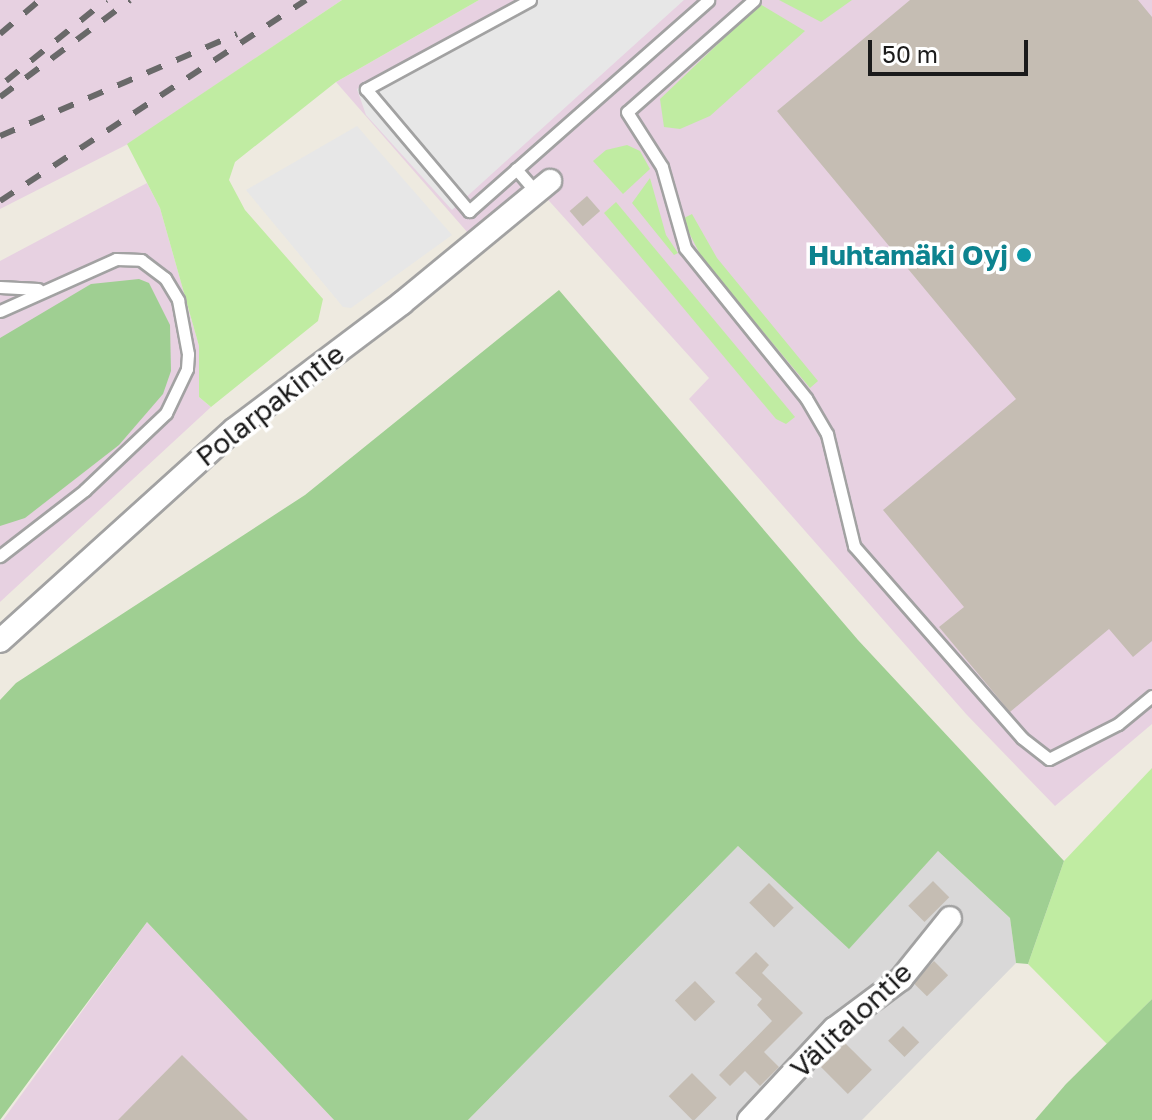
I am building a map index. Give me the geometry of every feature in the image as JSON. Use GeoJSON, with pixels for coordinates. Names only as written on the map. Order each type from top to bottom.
{"type":"FeatureCollection","features":[{"type":"Feature","properties":{"kind":"street","name":"Polarpakintie"},"geometry":{"type":"LineString","coordinates":[[1,638],[235,429],[543,187]]}},
{"type":"Feature","properties":{"kind":"street","name":"Välitalontie"},"geometry":{"type":"LineString","coordinates":[[749,1120],[834,1029],[901,979],[950,918]]}},
{"type":"Feature","properties":{"kind":"lane"},"geometry":{"type":"LineString","coordinates":[[530,0],[366,89],[469,211],[708,0]]}},
{"type":"Feature","properties":{"kind":"lane"},"geometry":{"type":"LineString","coordinates":[[754,0],[627,112],[662,167],[685,248],[806,398],[827,434],[854,546],[1022,738],[1049,759],[1118,724],[1152,696]]}},
{"type":"Feature","properties":{"kind":"lane"},"geometry":{"type":"LineString","coordinates":[[516,169],[543,187]]}},
{"type":"Feature","properties":{"kind":"lane"},"geometry":{"type":"LineString","coordinates":[[0,311],[38,289],[116,259],[141,260],[165,278],[178,300],[186,328],[187,369],[166,413],[135,444],[0,556]]}},
{"type":"Feature","properties":{"kind":"lane"},"geometry":{"type":"LineString","coordinates":[[0,287],[38,289]]}},
{"type":"Feature","properties":{"kind":"shaded area"},"geometry":{"type":"Polygon","coordinates":[[[0,0],[342,0],[128,144],[0,209],[0,0]]]}},
{"type":"Feature","properties":{"kind":"shaded area"},"geometry":{"type":"Polygon","coordinates":[[[479,0],[1152,0],[1152,724],[1055,806],[967,715],[689,399],[709,378],[532,182],[468,233],[336,82],[479,0]]]}},
{"type":"Feature","properties":{"kind":"shaded area"},"geometry":{"type":"Polygon","coordinates":[[[516,0],[684,0],[452,210],[366,115],[357,89],[516,0]]]}},
{"type":"Feature","properties":{"kind":"shaded area"},"geometry":{"type":"Polygon","coordinates":[[[357,126],[452,235],[351,308],[343,307],[246,190],[357,126]]]}},
{"type":"Feature","properties":{"kind":"shaded area"},"geometry":{"type":"Polygon","coordinates":[[[147,183],[160,208],[199,346],[199,397],[211,407],[0,602],[0,261],[147,183]]]}},
{"type":"Feature","properties":{"kind":"shaded area"},"geometry":{"type":"Polygon","coordinates":[[[738,846],[849,948],[938,851],[1010,918],[1016,963],[862,1120],[756,1120],[897,976],[831,1027],[735,1120],[468,1120],[738,846]]]}},
{"type":"Feature","properties":{"kind":"shaded area"},"geometry":{"type":"Polygon","coordinates":[[[147,922],[334,1120],[3,1120],[147,922]]]}},
{"type":"Feature","properties":{"kind":"green space"},"geometry":{"type":"Polygon","coordinates":[[[342,0],[479,0],[336,82],[235,162],[229,180],[245,210],[323,299],[318,321],[211,407],[199,397],[199,346],[160,208],[127,144],[342,0]]]}},
{"type":"Feature","properties":{"kind":"green space"},"geometry":{"type":"Polygon","coordinates":[[[779,0],[852,0],[821,22],[779,0]]]}},
{"type":"Feature","properties":{"kind":"green space"},"geometry":{"type":"Polygon","coordinates":[[[760,4],[805,31],[710,116],[680,129],[664,127],[660,99],[760,4]]]}},
{"type":"Feature","properties":{"kind":"green space"},"geometry":{"type":"Polygon","coordinates":[[[627,145],[640,151],[650,169],[623,194],[593,161],[606,150],[627,145]]]}},
{"type":"Feature","properties":{"kind":"green space"},"geometry":{"type":"Polygon","coordinates":[[[650,178],[666,235],[678,253],[674,255],[632,203],[650,178]]]}},
{"type":"Feature","properties":{"kind":"green space"},"geometry":{"type":"Polygon","coordinates":[[[616,202],[795,417],[786,424],[776,419],[604,213],[616,202]]]}},
{"type":"Feature","properties":{"kind":"green space"},"geometry":{"type":"Polygon","coordinates":[[[692,214],[717,258],[818,381],[810,388],[703,260],[682,219],[692,214]]]}},
{"type":"Feature","properties":{"kind":"green space"},"geometry":{"type":"Polygon","coordinates":[[[139,279],[149,283],[170,325],[171,371],[163,394],[119,445],[25,518],[0,526],[0,338],[91,284],[139,279]]]}},
{"type":"Feature","properties":{"kind":"green space"},"geometry":{"type":"Polygon","coordinates":[[[559,290],[858,640],[1064,861],[1028,964],[1016,963],[1010,918],[938,851],[849,949],[738,846],[468,1120],[334,1120],[147,922],[0,1120],[0,700],[16,683],[305,495],[559,290]]]}},
{"type":"Feature","properties":{"kind":"green space"},"geometry":{"type":"Polygon","coordinates":[[[1152,768],[1152,999],[1107,1044],[1028,964],[1064,861],[1152,768]]]}},
{"type":"Feature","properties":{"kind":"green space"},"geometry":{"type":"Polygon","coordinates":[[[1152,999],[1152,1120],[1035,1120],[1066,1084],[1152,999]]]}},
{"type":"Feature","properties":{"kind":"building","name":"Huhtamäki Oyj"},"geometry":{"type":"Polygon","coordinates":[[[910,0],[1138,0],[1152,17],[1152,641],[1133,657],[1109,629],[1010,712],[939,627],[964,607],[883,510],[1016,399],[777,111],[910,0]]]}},
{"type":"Feature","properties":{"kind":"building"},"geometry":{"type":"Polygon","coordinates":[[[587,196],[600,211],[583,226],[570,211],[587,196]]]}},
{"type":"Feature","properties":{"kind":"building"},"geometry":{"type":"Polygon","coordinates":[[[933,881],[949,897],[925,922],[908,906],[933,881]]]}},
{"type":"Feature","properties":{"kind":"building"},"geometry":{"type":"Polygon","coordinates":[[[769,883],[794,908],[774,928],[749,903],[769,883]]]}},
{"type":"Feature","properties":{"kind":"building"},"geometry":{"type":"Polygon","coordinates":[[[756,952],[769,965],[762,973],[803,1013],[764,1052],[779,1067],[760,1086],[745,1071],[730,1086],[719,1075],[772,1021],[757,1005],[762,999],[735,973],[756,952]]]}},
{"type":"Feature","properties":{"kind":"building"},"geometry":{"type":"Polygon","coordinates":[[[934,961],[948,975],[927,996],[913,982],[934,961]]]}},
{"type":"Feature","properties":{"kind":"building"},"geometry":{"type":"Polygon","coordinates":[[[695,981],[715,1002],[695,1021],[675,1000],[695,981]]]}},
{"type":"Feature","properties":{"kind":"building"},"geometry":{"type":"Polygon","coordinates":[[[903,1026],[919,1042],[904,1057],[888,1041],[903,1026]]]}},
{"type":"Feature","properties":{"kind":"building"},"geometry":{"type":"Polygon","coordinates":[[[845,1043],[872,1070],[848,1094],[821,1067],[845,1043]]]}},
{"type":"Feature","properties":{"kind":"building"},"geometry":{"type":"Polygon","coordinates":[[[182,1055],[248,1120],[118,1120],[182,1055]]]}},
{"type":"Feature","properties":{"kind":"building"},"geometry":{"type":"Polygon","coordinates":[[[692,1073],[717,1098],[692,1120],[669,1096],[692,1073]]]}},
{"type":"Feature","properties":{"kind":"railway"},"geometry":{"type":"LineString","coordinates":[[0,34],[40,0]]}},
{"type":"Feature","properties":{"kind":"railway"},"geometry":{"type":"LineString","coordinates":[[6,81],[106,0]]}},
{"type":"Feature","properties":{"kind":"railway"},"geometry":{"type":"LineString","coordinates":[[0,97],[130,0]]}},
{"type":"Feature","properties":{"kind":"railway"},"geometry":{"type":"LineString","coordinates":[[0,201],[306,0]]}},
{"type":"Feature","properties":{"kind":"railway"},"geometry":{"type":"LineString","coordinates":[[0,136],[237,34]]}},
{"type":"Feature","properties":{"kind":"place","name":"Huhtamäki Oyj"},"geometry":{"type":"Point","coordinates":[1024,255]}}]}
